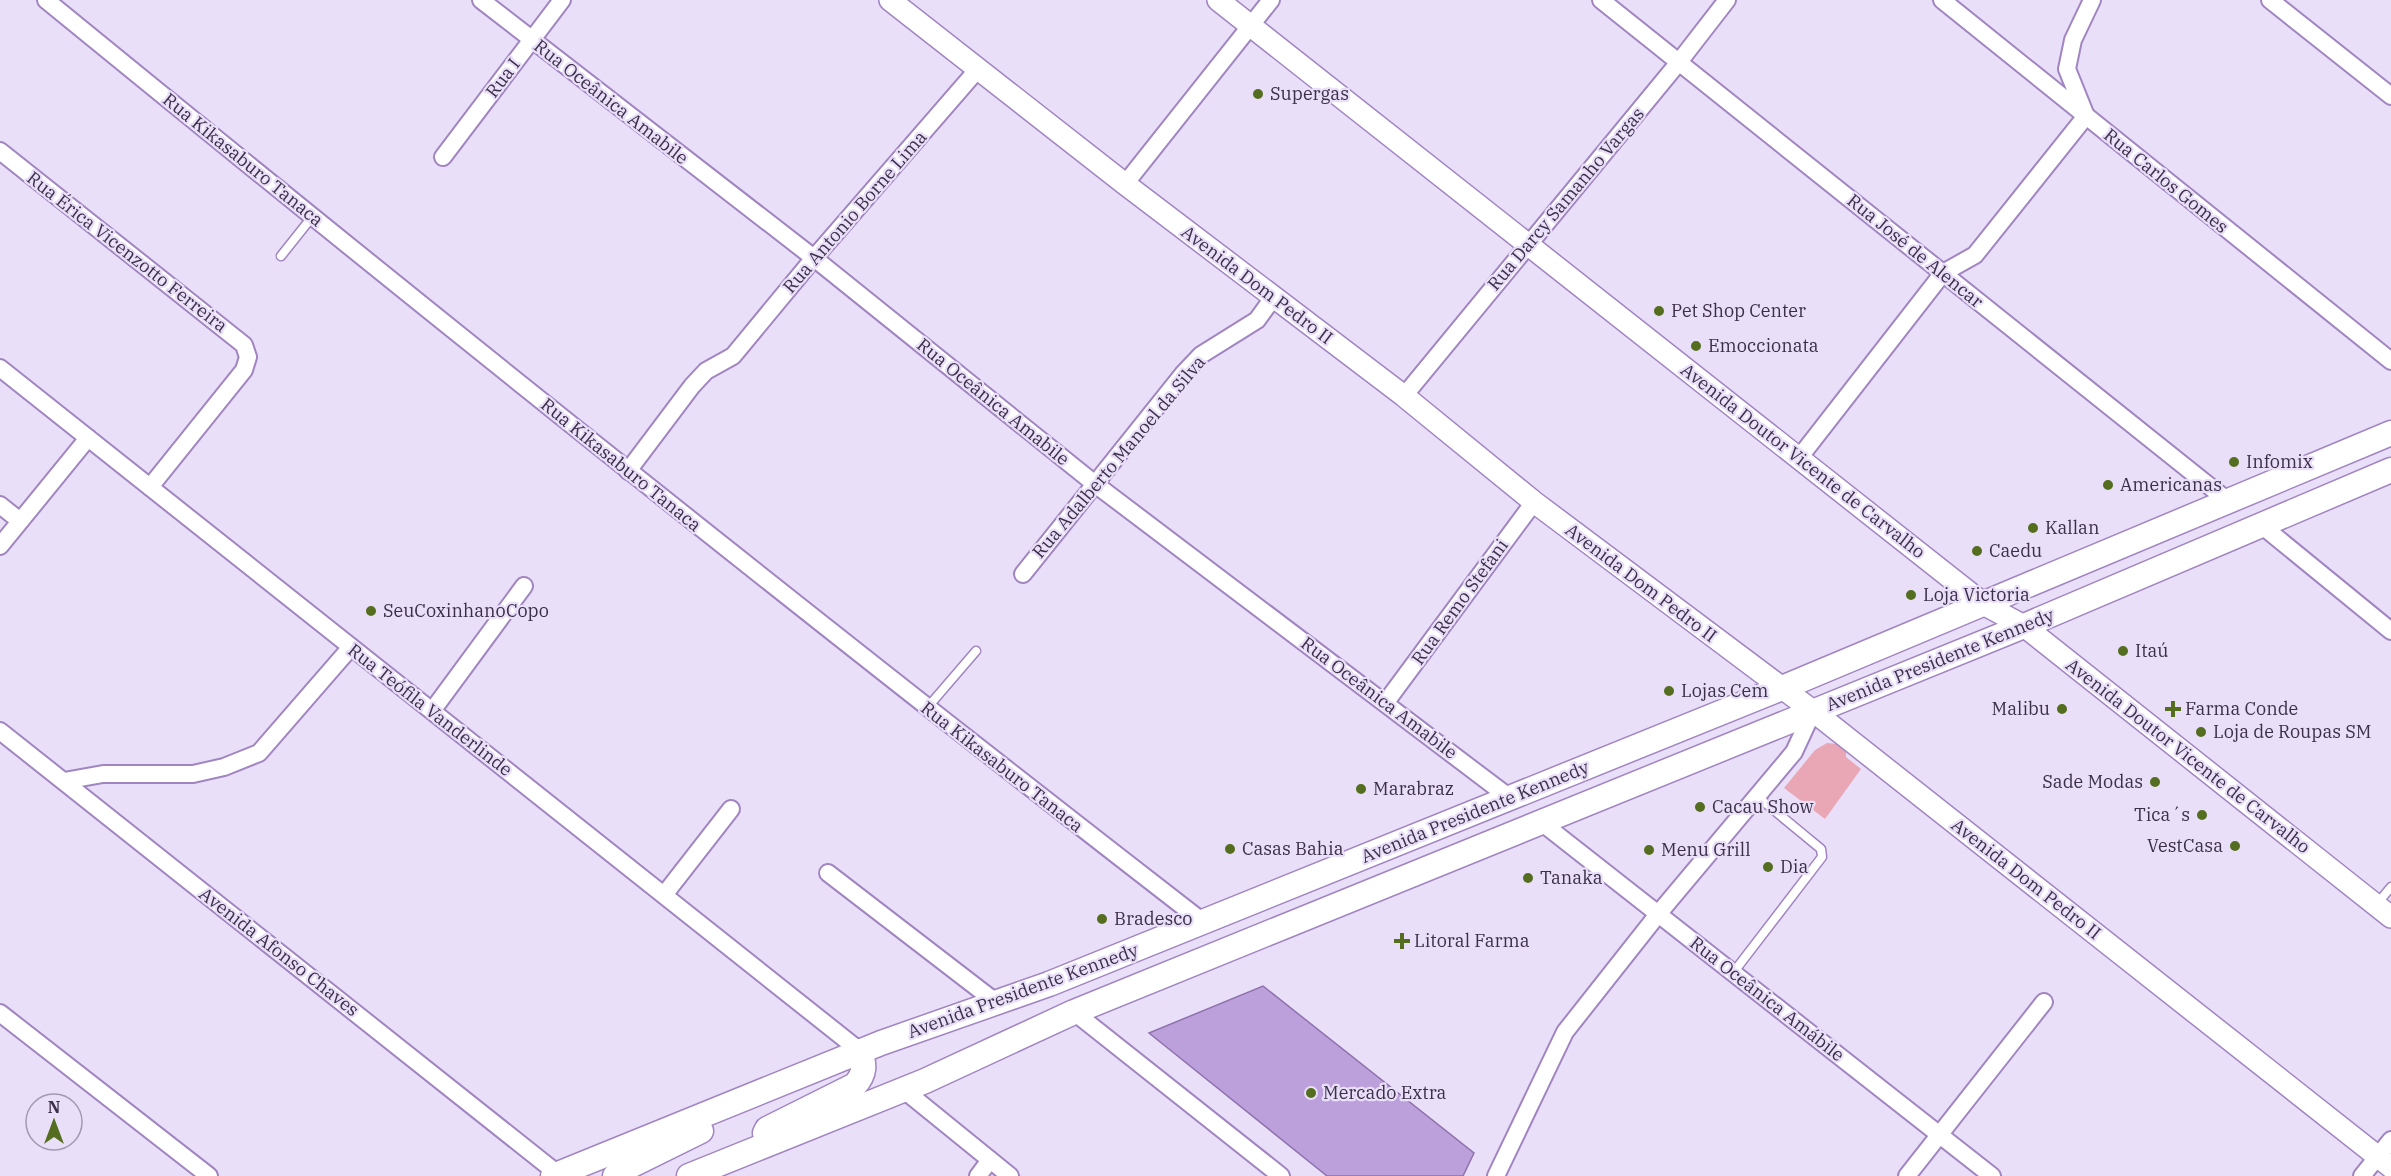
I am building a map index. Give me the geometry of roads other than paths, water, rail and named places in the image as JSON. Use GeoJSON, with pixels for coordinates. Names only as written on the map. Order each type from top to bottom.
{"type":"FeatureCollection","features":[{"type":"Feature","properties":{"kind":"main road","name":"Avenida Presidente Kennedy"},"geometry":{"type":"LineString","coordinates":[[556,1175],[860,1051],[997,1003],[1510,798],[1985,605],[2391,433]]}},
{"type":"Feature","properties":{"kind":"main road","name":"Avenida Presidente Kennedy"},"geometry":{"type":"LineString","coordinates":[[689,1176],[904,1090],[1074,1011],[2024,626],[2391,470]]}},
{"type":"Feature","properties":{"kind":"main road"},"geometry":{"type":"LineString","coordinates":[[757,1148],[766,1129],[855,1085],[862,1078],[864,1068],[860,1051]]}},
{"type":"Feature","properties":{"kind":"main road"},"geometry":{"type":"LineString","coordinates":[[615,1176],[622,1170],[697,1134],[747,1098]]}},
{"type":"Feature","properties":{"kind":"street","name":"Rua Kikasaburo Tanaca"},"geometry":{"type":"LineString","coordinates":[[46,0],[628,471],[927,708],[1203,922]]}},
{"type":"Feature","properties":{"kind":"street","name":"Rua Oceânica Amabile"},"geometry":{"type":"LineString","coordinates":[[482,0],[814,258],[1095,484],[1510,798]]}},
{"type":"Feature","properties":{"kind":"street","name":"Rua I"},"geometry":{"type":"LineString","coordinates":[[443,157],[562,0]]}},
{"type":"Feature","properties":{"kind":"street","name":"Avenida Dom Pedro II"},"geometry":{"type":"LineString","coordinates":[[891,0],[1125,184],[1404,396],[1534,502],[1813,711],[2384,1162]]}},
{"type":"Feature","properties":{"kind":"street","name":"Avenida Doutor Vicente de Carvalho"},"geometry":{"type":"LineString","coordinates":[[1218,0],[1985,605],[2024,626],[2384,911]]}},
{"type":"Feature","properties":{"kind":"street"},"geometry":{"type":"LineString","coordinates":[[1125,184],[1271,0]]}},
{"type":"Feature","properties":{"kind":"street","name":"Rua José de Alencar"},"geometry":{"type":"LineString","coordinates":[[1601,0],[2228,501]]}},
{"type":"Feature","properties":{"kind":"street","name":"Rua Darcy Samanho Vargas"},"geometry":{"type":"LineString","coordinates":[[1404,396],[1679,62],[1727,0]]}},
{"type":"Feature","properties":{"kind":"street","name":"Rua Carlos Gomes"},"geometry":{"type":"LineString","coordinates":[[1942,0],[2391,361]]}},
{"type":"Feature","properties":{"kind":"street"},"geometry":{"type":"LineString","coordinates":[[1798,458],[1943,273],[1975,255],[2086,116],[2067,69],[2073,40],[2092,0]]}},
{"type":"Feature","properties":{"kind":"street"},"geometry":{"type":"LineString","coordinates":[[2270,0],[2389,92]]}},
{"type":"Feature","properties":{"kind":"street","name":"Rua Antonio Borne Lima"},"geometry":{"type":"LineString","coordinates":[[628,471],[692,386],[706,371],[733,356],[814,258],[978,69]]}},
{"type":"Feature","properties":{"kind":"street","name":"Rua Érica Vicenzotto Ferreira"},"geometry":{"type":"LineString","coordinates":[[0,151],[244,345],[248,357],[244,370],[150,487]]}},
{"type":"Feature","properties":{"kind":"street","name":"Rua Adalberto Manoel da Silva"},"geometry":{"type":"LineString","coordinates":[[1023,574],[1183,374],[1201,355],[1257,320],[1273,298]]}},
{"type":"Feature","properties":{"kind":"street","name":"Rua Teófila Vanderlinde"},"geometry":{"type":"LineString","coordinates":[[0,368],[860,1051]]}},
{"type":"Feature","properties":{"kind":"street"},"geometry":{"type":"LineString","coordinates":[[0,546],[88,438]]}},
{"type":"Feature","properties":{"kind":"street","name":"Rua Remo Stefani"},"geometry":{"type":"LineString","coordinates":[[1386,702],[1534,502]]}},
{"type":"Feature","properties":{"kind":"street"},"geometry":{"type":"LineString","coordinates":[[0,505],[20,521]]}},
{"type":"Feature","properties":{"kind":"street"},"geometry":{"type":"LineString","coordinates":[[2260,525],[2391,631]]}},
{"type":"Feature","properties":{"kind":"street"},"geometry":{"type":"LineString","coordinates":[[432,711],[524,586]]}},
{"type":"Feature","properties":{"kind":"street"},"geometry":{"type":"LineString","coordinates":[[64,782],[103,774],[193,774],[224,767],[259,753],[351,647]]}},
{"type":"Feature","properties":{"kind":"street"},"geometry":{"type":"LineString","coordinates":[[1496,1176],[1565,1032],[1659,914],[1794,752],[1813,711]]}},
{"type":"Feature","properties":{"kind":"street","name":"Avenida Afonso Chaves"},"geometry":{"type":"LineString","coordinates":[[0,731],[556,1175]]}},
{"type":"Feature","properties":{"kind":"street"},"geometry":{"type":"LineString","coordinates":[[664,895],[730,809]]}},
{"type":"Feature","properties":{"kind":"street","name":"Rua Oceânica Amábile"},"geometry":{"type":"LineString","coordinates":[[1541,822],[1992,1176]]}},
{"type":"Feature","properties":{"kind":"street"},"geometry":{"type":"LineString","coordinates":[[828,873],[997,1003]]}},
{"type":"Feature","properties":{"kind":"street"},"geometry":{"type":"LineString","coordinates":[[1907,1176],[2044,1002]]}},
{"type":"Feature","properties":{"kind":"street"},"geometry":{"type":"LineString","coordinates":[[1074,1011],[1281,1176]]}},
{"type":"Feature","properties":{"kind":"street"},"geometry":{"type":"LineString","coordinates":[[0,1013],[210,1176]]}},
{"type":"Feature","properties":{"kind":"street"},"geometry":{"type":"LineString","coordinates":[[904,1090],[1010,1176]]}},
{"type":"Feature","properties":{"kind":"street"},"geometry":{"type":"LineString","coordinates":[[2362,1176],[2384,1162],[2391,1140]]}},
{"type":"Feature","properties":{"kind":"street"},"geometry":{"type":"LineString","coordinates":[[978,1176],[990,1160]]}},
{"type":"Feature","properties":{"kind":"lane"},"geometry":{"type":"LineString","coordinates":[[281,256],[312,217]]}},
{"type":"Feature","properties":{"kind":"lane"},"geometry":{"type":"LineString","coordinates":[[927,708],[976,651]]}},
{"type":"Feature","properties":{"kind":"lane"},"geometry":{"type":"LineString","coordinates":[[1733,973],[1823,853],[1758,797]]}},
{"type":"Feature","properties":{"kind":"lane"},"geometry":{"type":"LineString","coordinates":[[2384,911],[2391,887]]}},
{"type":"Feature","properties":{"kind":"place","name":"Supergas"},"geometry":{"type":"Point","coordinates":[1258,94]}},
{"type":"Feature","properties":{"kind":"place","name":"Pet Shop Center"},"geometry":{"type":"Point","coordinates":[1659,311]}},
{"type":"Feature","properties":{"kind":"place","name":"Emoccionata"},"geometry":{"type":"Point","coordinates":[1696,346]}},
{"type":"Feature","properties":{"kind":"place","name":"Infomix"},"geometry":{"type":"Point","coordinates":[2234,462]}},
{"type":"Feature","properties":{"kind":"place","name":"Americanas"},"geometry":{"type":"Point","coordinates":[2108,485]}},
{"type":"Feature","properties":{"kind":"place","name":"Kallan"},"geometry":{"type":"Point","coordinates":[2033,528]}},
{"type":"Feature","properties":{"kind":"place","name":"Caedu"},"geometry":{"type":"Point","coordinates":[1977,551]}},
{"type":"Feature","properties":{"kind":"place","name":"Loja Victoria"},"geometry":{"type":"Point","coordinates":[1911,595]}},
{"type":"Feature","properties":{"kind":"place","name":"SeuCoxinhanoCopo"},"geometry":{"type":"Point","coordinates":[371,611]}},
{"type":"Feature","properties":{"kind":"place","name":"Itaú"},"geometry":{"type":"Point","coordinates":[2123,651]}},
{"type":"Feature","properties":{"kind":"place","name":"Lojas Cem"},"geometry":{"type":"Point","coordinates":[1669,691]}},
{"type":"Feature","properties":{"kind":"place","name":"Malibu"},"geometry":{"type":"Point","coordinates":[2062,709]}},
{"type":"Feature","properties":{"kind":"place","name":"Farma Conde"},"geometry":{"type":"Point","coordinates":[2173,709]}},
{"type":"Feature","properties":{"kind":"place","name":"Loja de Roupas SM"},"geometry":{"type":"Point","coordinates":[2201,732]}},
{"type":"Feature","properties":{"kind":"place","name":"Sade Modas"},"geometry":{"type":"Point","coordinates":[2155,782]}},
{"type":"Feature","properties":{"kind":"place","name":"Marabraz"},"geometry":{"type":"Point","coordinates":[1361,789]}},
{"type":"Feature","properties":{"kind":"place","name":"Cacau Show"},"geometry":{"type":"Point","coordinates":[1700,807]}},
{"type":"Feature","properties":{"kind":"place","name":"Tica´s"},"geometry":{"type":"Point","coordinates":[2202,815]}},
{"type":"Feature","properties":{"kind":"place","name":"VestCasa"},"geometry":{"type":"Point","coordinates":[2235,846]}},
{"type":"Feature","properties":{"kind":"place","name":"Casas Bahia"},"geometry":{"type":"Point","coordinates":[1230,849]}},
{"type":"Feature","properties":{"kind":"place","name":"Menu Grill"},"geometry":{"type":"Point","coordinates":[1649,850]}},
{"type":"Feature","properties":{"kind":"place","name":"Dia"},"geometry":{"type":"Point","coordinates":[1768,867]}},
{"type":"Feature","properties":{"kind":"place","name":"Tanaka"},"geometry":{"type":"Point","coordinates":[1528,878]}},
{"type":"Feature","properties":{"kind":"place","name":"Bradesco"},"geometry":{"type":"Point","coordinates":[1102,919]}},
{"type":"Feature","properties":{"kind":"place","name":"Litoral Farma"},"geometry":{"type":"Point","coordinates":[1402,941]}},
{"type":"Feature","properties":{"kind":"place","name":"Mercado Extra"},"geometry":{"type":"Point","coordinates":[1311,1093]}}]}
